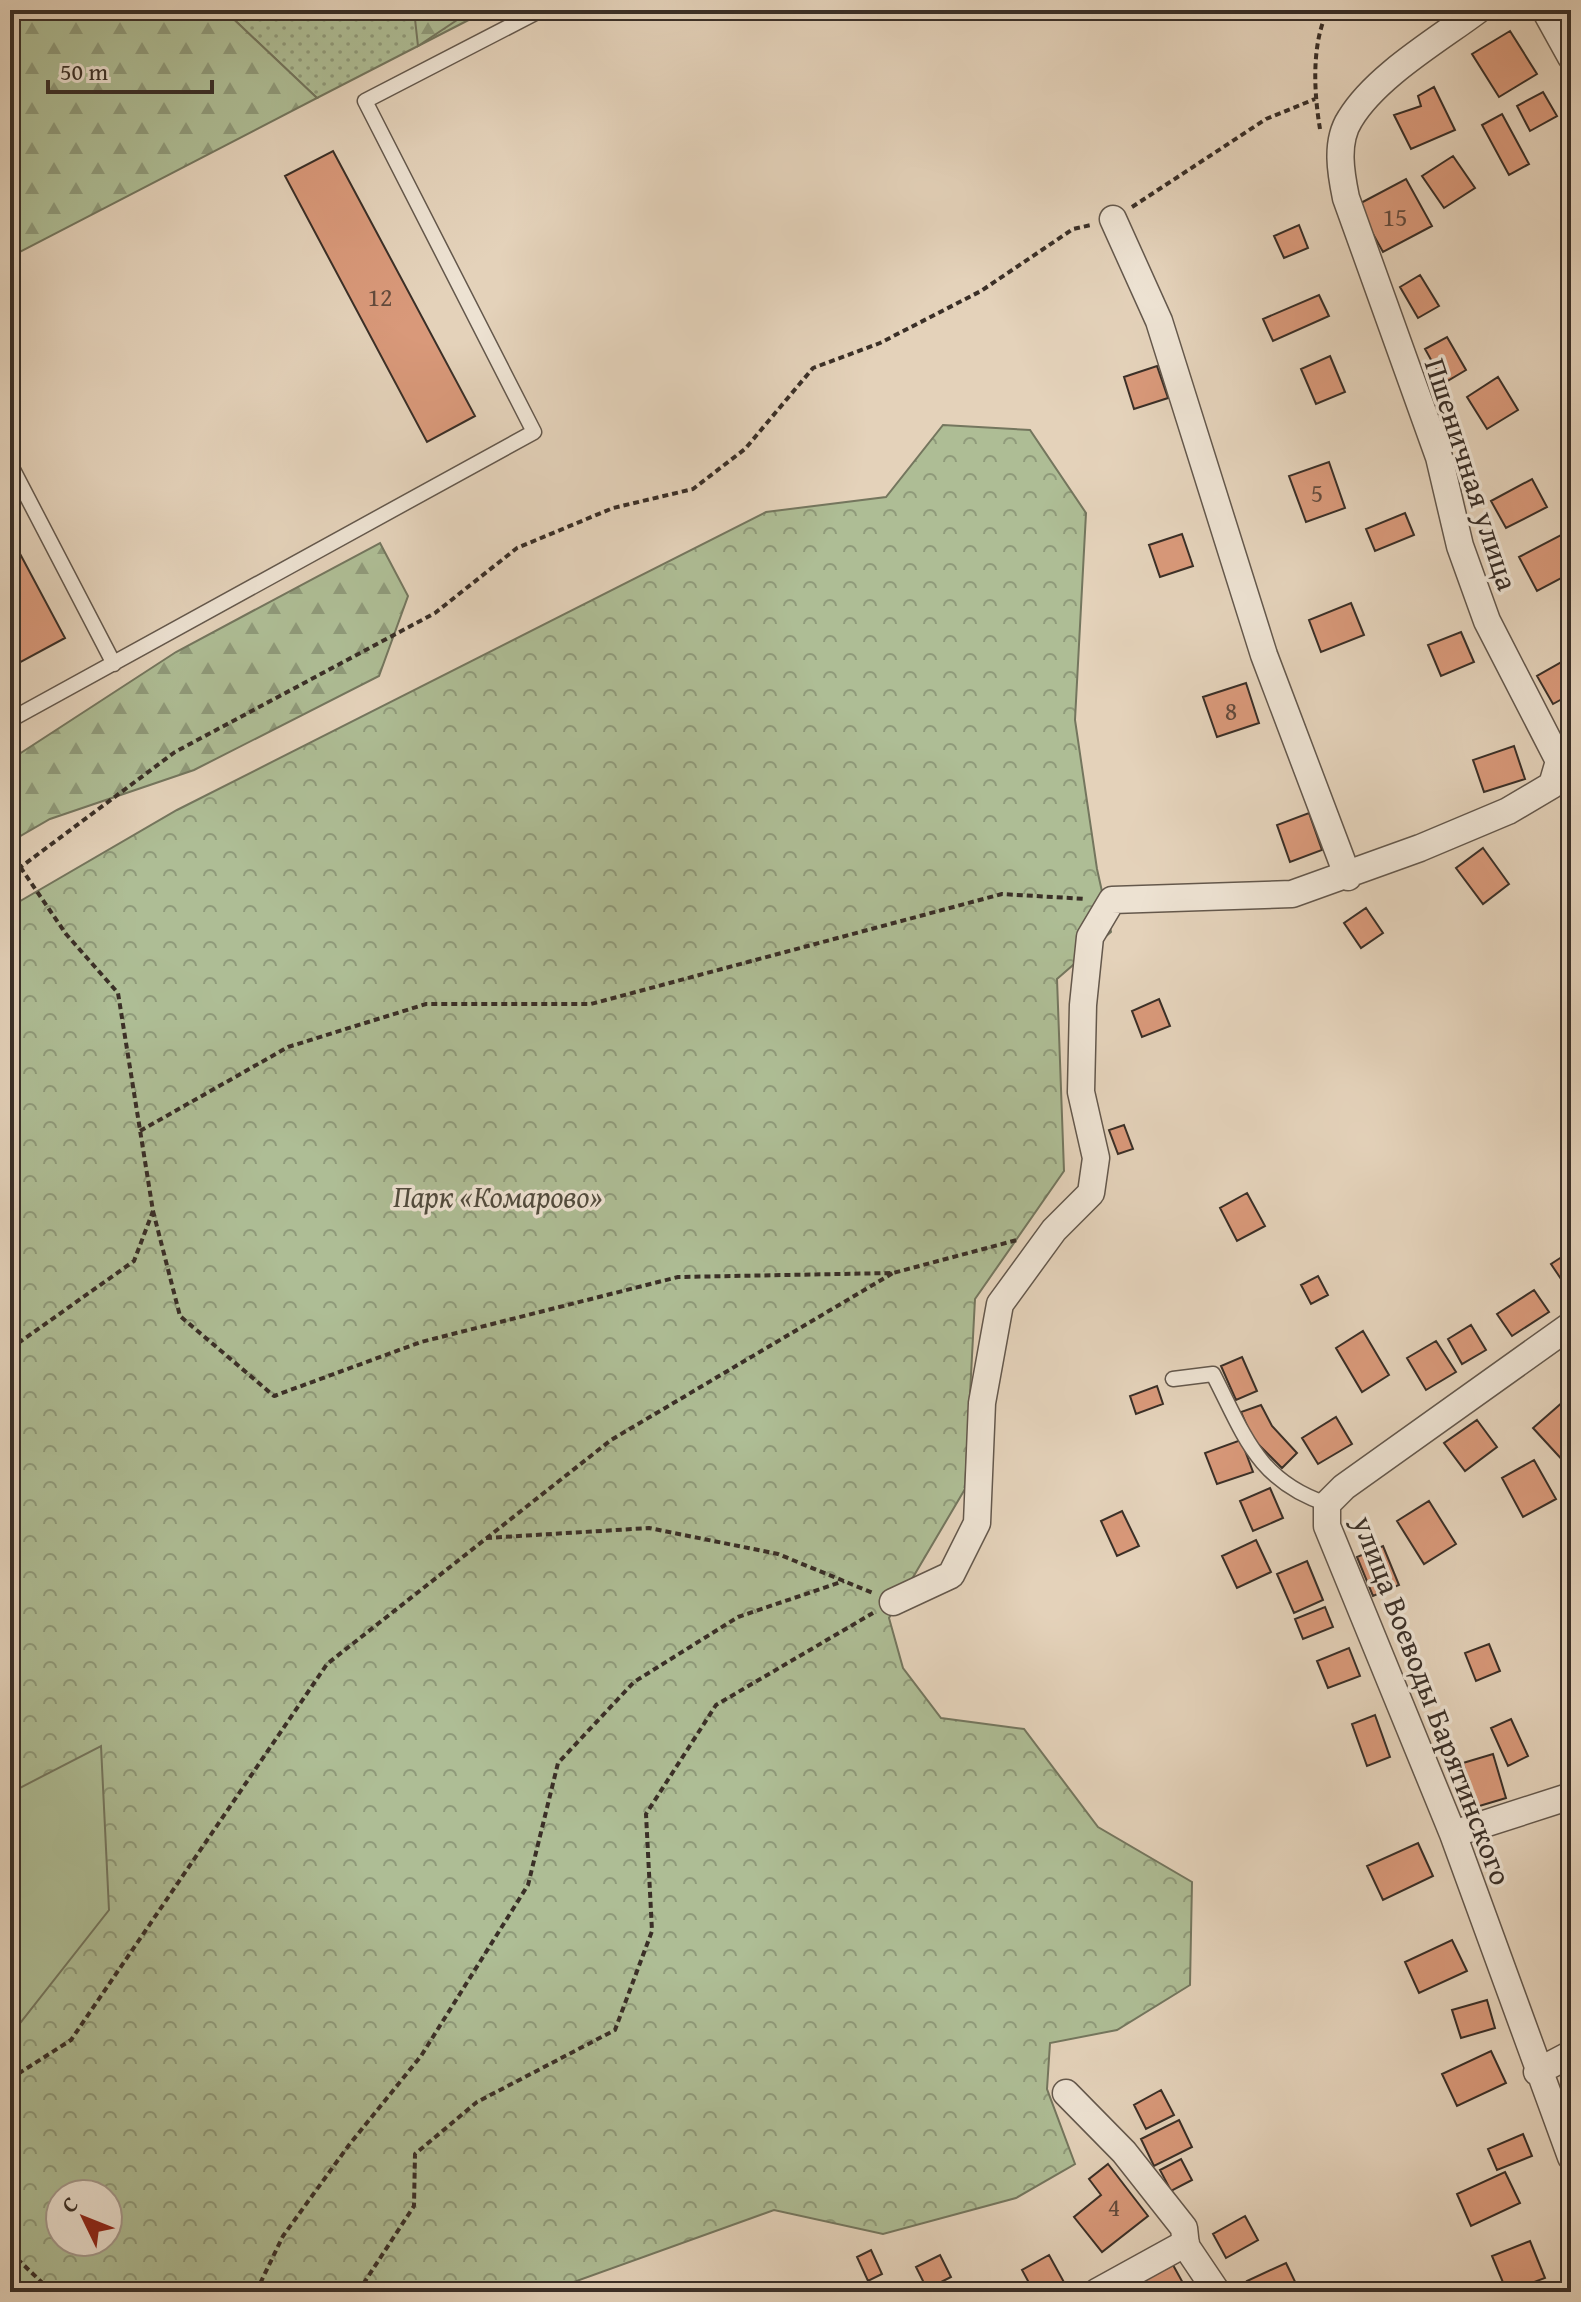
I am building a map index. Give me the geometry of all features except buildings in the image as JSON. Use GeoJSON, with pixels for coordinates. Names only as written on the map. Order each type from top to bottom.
{"type":"FeatureCollection","features":[{"type":"Feature","properties":{"kind":"street","name":"Пшеничная улица"},"geometry":{"type":"LineString","coordinates":[[1125,900],[1292,894],[1348,877],[1508,811],[1552,785],[1559,761],[1487,621],[1460,546],[1439,457],[1346,198],[1339,162],[1348,120],[1388,77],[1478,10]]}},
{"type":"Feature","properties":{"kind":"street"},"geometry":{"type":"LineString","coordinates":[[1545,10],[1571,57]]}},
{"type":"Feature","properties":{"kind":"street"},"geometry":{"type":"LineString","coordinates":[[1113,219],[1159,321],[1264,655],[1348,877]]}},
{"type":"Feature","properties":{"kind":"street"},"geometry":{"type":"LineString","coordinates":[[893,1602],[951,1575],[977,1523],[982,1403],[1000,1304],[1054,1230],[1091,1193],[1096,1158],[1081,1092],[1083,1005],[1090,937],[1125,900]]}},
{"type":"Feature","properties":{"kind":"street","name":"улица Воеводы Барятинского"},"geometry":{"type":"LineString","coordinates":[[1571,1325],[1344,1487],[1327,1504],[1327,1526],[1453,1834],[1537,2072],[1571,2157]]}},
{"type":"Feature","properties":{"kind":"street"},"geometry":{"type":"LineString","coordinates":[[1453,1834],[1571,1796]]}},
{"type":"Feature","properties":{"kind":"street"},"geometry":{"type":"LineString","coordinates":[[1537,2072],[1571,2054]]}},
{"type":"Feature","properties":{"kind":"street"},"geometry":{"type":"LineString","coordinates":[[1066,2093],[1124,2152],[1184,2228],[1186,2243],[1217,2292]]}},
{"type":"Feature","properties":{"kind":"street"},"geometry":{"type":"LineString","coordinates":[[1097,2292],[1186,2243]]}},
{"type":"Feature","properties":{"kind":"lane"},"geometry":{"type":"LineString","coordinates":[[10,720],[534,432],[365,101],[541,10]]}},
{"type":"Feature","properties":{"kind":"lane"},"geometry":{"type":"LineString","coordinates":[[10,464],[114,664]]}},
{"type":"Feature","properties":{"kind":"lane"},"geometry":{"type":"LineString","coordinates":[[1173,1379],[1213,1374],[1259,1462],[1303,1496],[1327,1504]]}},
{"type":"Feature","properties":{"kind":"path"},"geometry":{"type":"LineString","coordinates":[[1328,10],[1317,62],[1315,99],[1320,134],[1339,162]]}},
{"type":"Feature","properties":{"kind":"path"},"geometry":{"type":"LineString","coordinates":[[10,875],[175,752],[435,613],[517,548],[613,508],[693,489],[745,449],[813,368],[880,343],[981,291],[1073,229],[1113,219],[1266,119],[1315,99]]}},
{"type":"Feature","properties":{"kind":"path"},"geometry":{"type":"LineString","coordinates":[[21,868],[66,934],[118,993],[153,1211],[180,1316],[274,1396],[421,1342],[678,1277],[893,1273],[1054,1230]]}},
{"type":"Feature","properties":{"kind":"path"},"geometry":{"type":"LineString","coordinates":[[140,1131],[288,1047],[426,1004],[591,1004],[1002,894],[1125,900]]}},
{"type":"Feature","properties":{"kind":"path"},"geometry":{"type":"LineString","coordinates":[[10,1349],[134,1261],[153,1211]]}},
{"type":"Feature","properties":{"kind":"path"},"geometry":{"type":"LineString","coordinates":[[10,2079],[71,2040],[327,1664],[611,1440],[893,1273]]}},
{"type":"Feature","properties":{"kind":"path"},"geometry":{"type":"LineString","coordinates":[[486,1538],[649,1528],[778,1554],[893,1602]]}},
{"type":"Feature","properties":{"kind":"path"},"geometry":{"type":"LineString","coordinates":[[256,2292],[283,2236],[349,2145],[421,2056],[528,1885],[558,1763],[634,1682],[738,1617],[844,1581]]}},
{"type":"Feature","properties":{"kind":"path"},"geometry":{"type":"LineString","coordinates":[[358,2292],[414,2206],[415,2154],[477,2102],[615,2030],[652,1931],[646,1814],[716,1705],[893,1602]]}},
{"type":"Feature","properties":{"kind":"path"},"geometry":{"type":"LineString","coordinates":[[10,2252],[52,2292]]}},
{"type":"Feature","properties":{"kind":"green space"},"geometry":{"type":"Polygon","coordinates":[[[10,10],[224,10],[317,98],[10,257],[10,10]]]}},
{"type":"Feature","properties":{"kind":"green space"},"geometry":{"type":"Polygon","coordinates":[[[224,10],[488,10],[317,98],[224,10]]]}},
{"type":"Feature","properties":{"kind":"green space"},"geometry":{"type":"Polygon","coordinates":[[[414,10],[472,10],[418,46],[414,10]]]}},
{"type":"Feature","properties":{"kind":"green space","name":"Парк «Комарово»"},"geometry":{"type":"Polygon","coordinates":[[[943,425],[1030,430],[1086,513],[1075,720],[1097,869],[1111,932],[1057,979],[1064,1171],[975,1299],[965,1489],[889,1618],[903,1668],[941,1718],[1024,1729],[1098,1827],[1192,1882],[1190,1985],[1117,2030],[1050,2043],[1047,2089],[1075,2164],[1016,2198],[883,2234],[774,2210],[546,2292],[10,2292],[10,907],[177,810],[766,512],[886,497],[943,425]]]}},
{"type":"Feature","properties":{"kind":"green space"},"geometry":{"type":"Polygon","coordinates":[[[380,543],[408,596],[379,676],[194,770],[50,819],[10,842],[10,760],[176,652],[380,543]]]}},
{"type":"Feature","properties":{"kind":"green space"},"geometry":{"type":"Polygon","coordinates":[[[101,1746],[109,1910],[10,2036],[10,1793],[101,1746]]]}}]}
